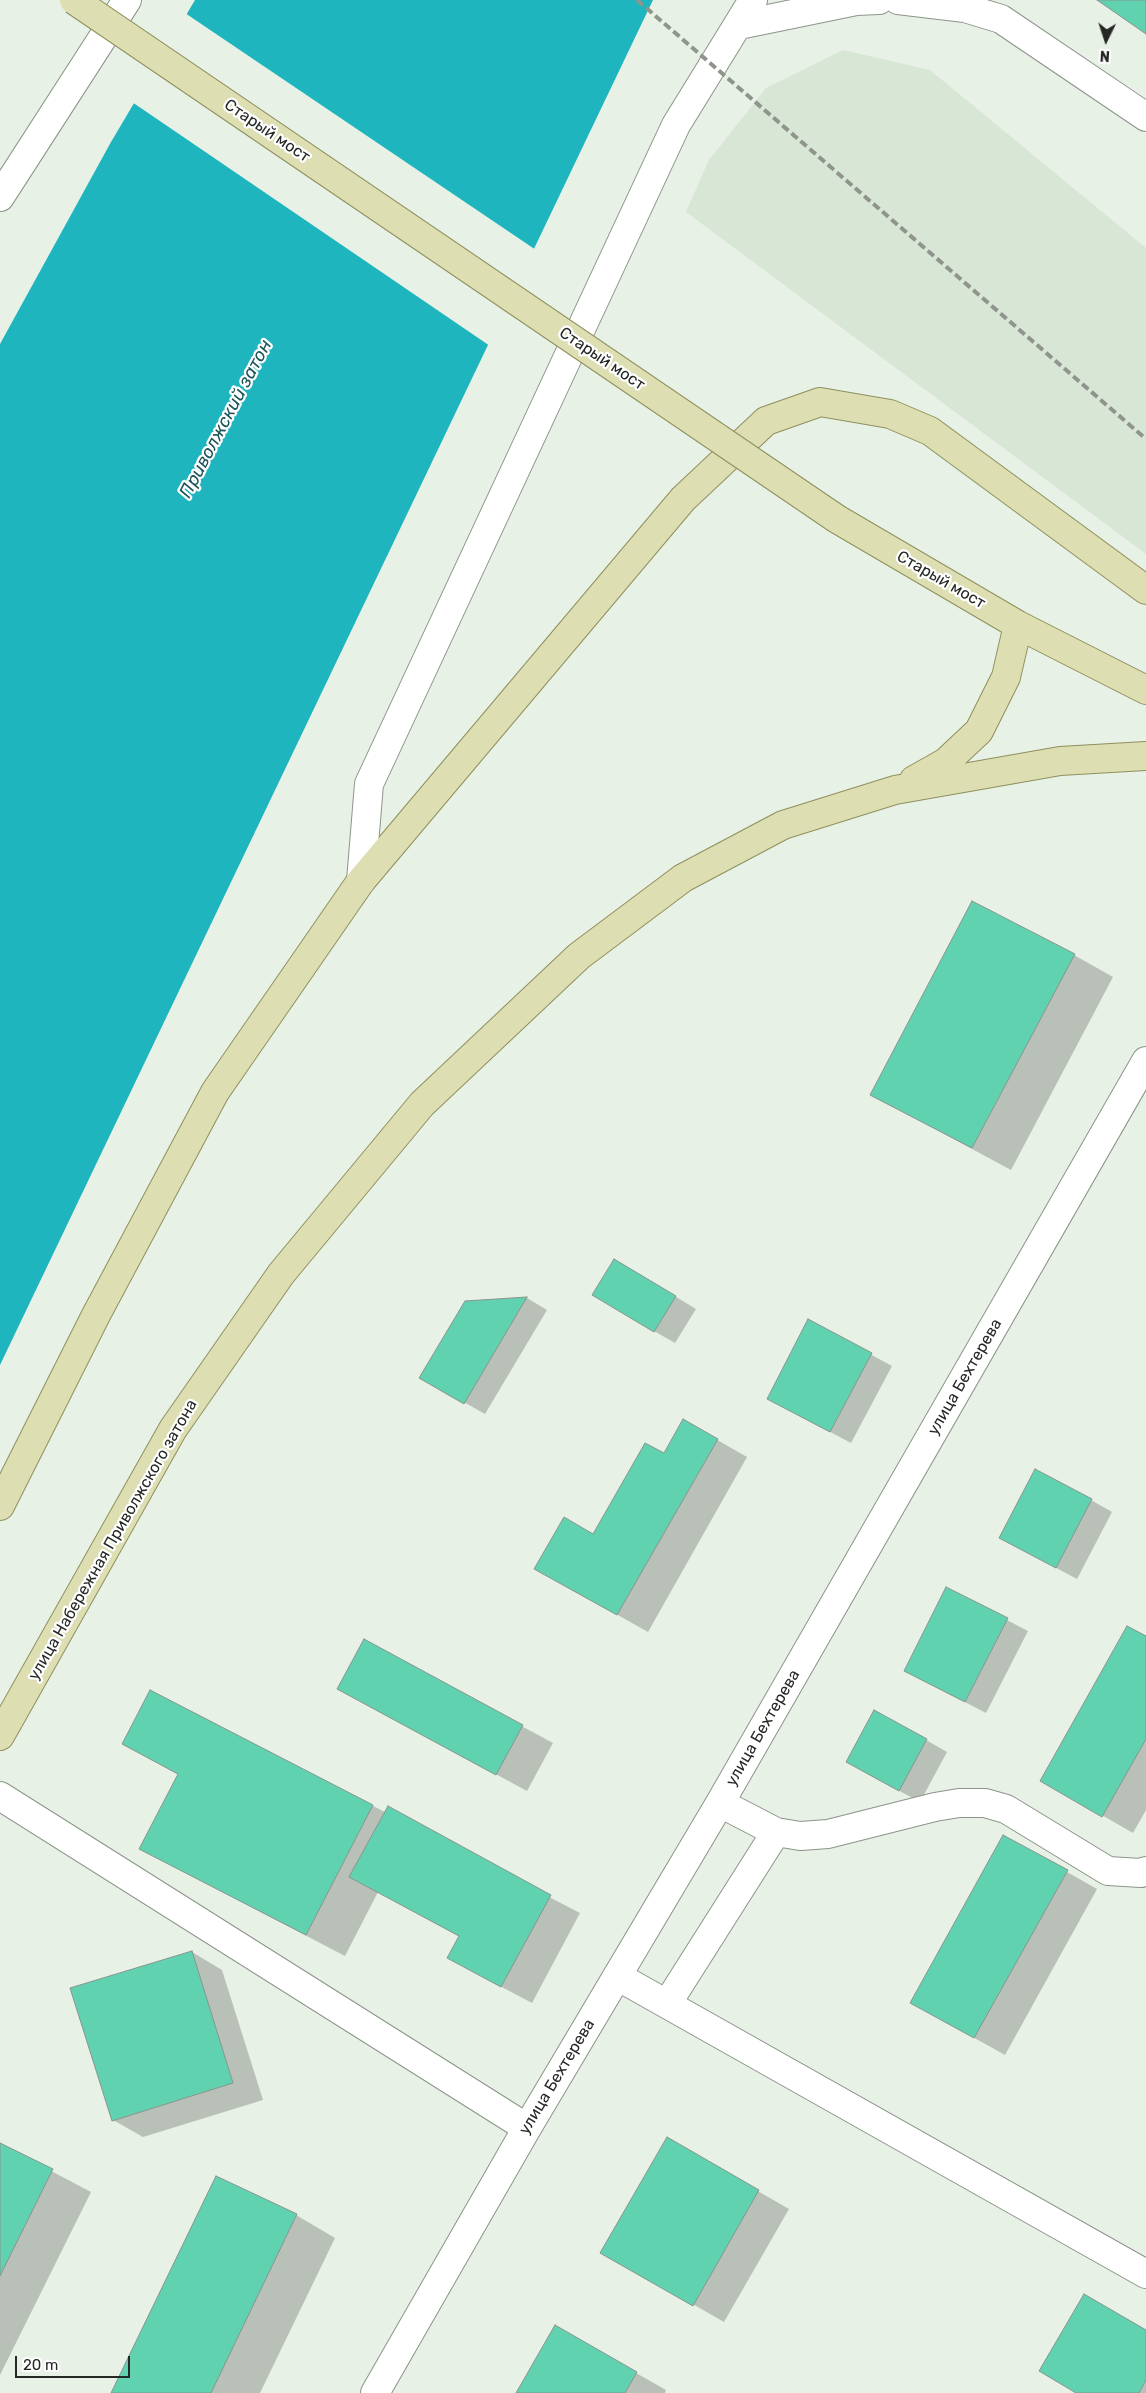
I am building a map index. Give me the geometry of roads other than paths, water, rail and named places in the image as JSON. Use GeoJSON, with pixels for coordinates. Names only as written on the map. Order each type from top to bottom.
{"type":"FeatureCollection","features":[{"type":"Feature","properties":{"kind":"main road","name":"Старый мост"},"geometry":{"type":"LineString","coordinates":[[74,0],[837,519],[1018,625],[1146,690]]}},
{"type":"Feature","properties":{"kind":"main road"},"geometry":{"type":"LineString","coordinates":[[0,1506],[96,1315],[215,1092],[361,882],[683,499],[766,421],[820,402],[890,414],[930,431],[1146,590]]}},
{"type":"Feature","properties":{"kind":"main road"},"geometry":{"type":"LineString","coordinates":[[895,790],[946,762],[979,731],[1006,677],[1018,625]]}},
{"type":"Feature","properties":{"kind":"main road","name":"улица Набережная Приволжского затона"},"geometry":{"type":"LineString","coordinates":[[0,1736],[173,1429],[281,1274],[422,1104],[579,956],[683,878],[783,824],[895,790],[1060,761],[1146,756]]}},
{"type":"Feature","properties":{"kind":"street"},"geometry":{"type":"LineString","coordinates":[[0,198],[127,0]]}},
{"type":"Feature","properties":{"kind":"street"},"geometry":{"type":"LineString","coordinates":[[361,882],[368,784],[676,125],[739,25],[752,0]]}},
{"type":"Feature","properties":{"kind":"street"},"geometry":{"type":"LineString","coordinates":[[739,25],[856,1],[879,0]]}},
{"type":"Feature","properties":{"kind":"street"},"geometry":{"type":"LineString","coordinates":[[898,0],[965,8],[1000,19],[1146,117]]}},
{"type":"Feature","properties":{"kind":"street","name":"улица Бехтерева"},"geometry":{"type":"LineString","coordinates":[[375,2393],[527,2128],[720,1803],[1146,1061]]}},
{"type":"Feature","properties":{"kind":"street"},"geometry":{"type":"LineString","coordinates":[[0,1796],[527,2128]]}},
{"type":"Feature","properties":{"kind":"street"},"geometry":{"type":"LineString","coordinates":[[720,1803],[776,1832],[800,1836],[828,1834],[935,1807],[985,1803],[1006,1809],[1108,1871],[1141,1873],[1146,1870]]}},
{"type":"Feature","properties":{"kind":"street"},"geometry":{"type":"LineString","coordinates":[[667,2004],[776,1832]]}},
{"type":"Feature","properties":{"kind":"street"},"geometry":{"type":"LineString","coordinates":[[618,1976],[1146,2274]]}},
{"type":"Feature","properties":{"kind":"water","name":"Приволжский затон"},"geometry":{"type":"Polygon","coordinates":[[[195,0],[653,0],[0,1365],[0,344],[111,142],[195,0]]]}},
{"type":"Feature","properties":{"kind":"railway"},"geometry":{"type":"LineString","coordinates":[[637,0],[1146,439]]}}]}
